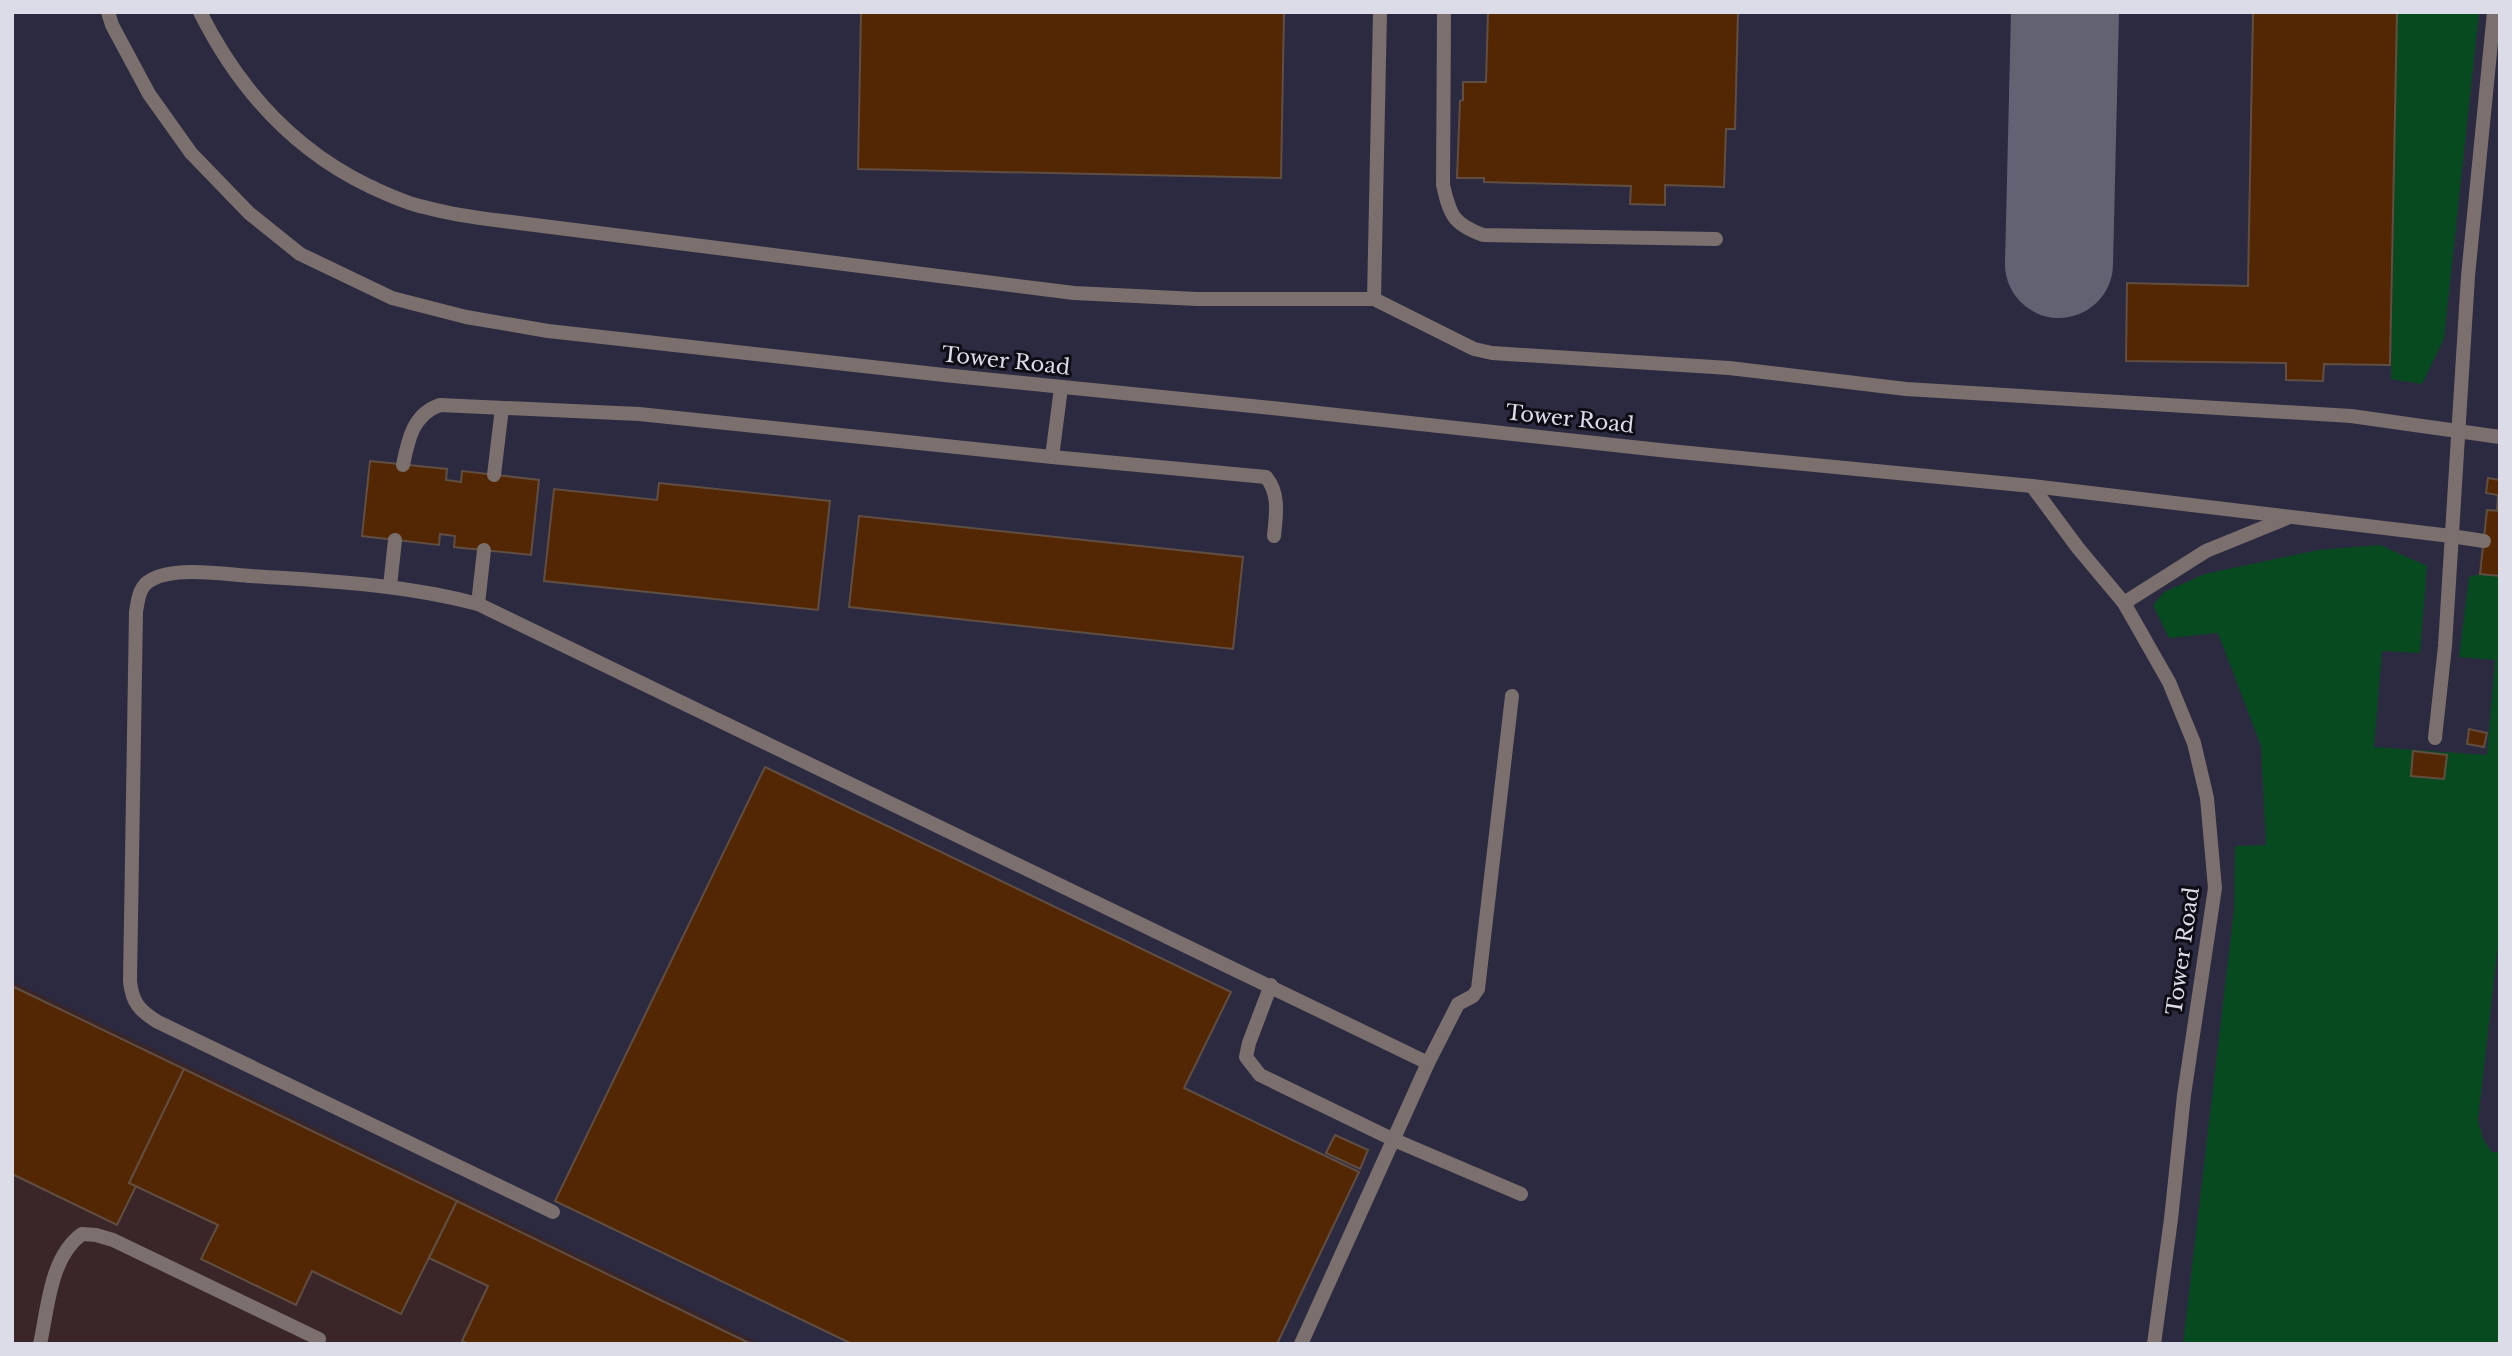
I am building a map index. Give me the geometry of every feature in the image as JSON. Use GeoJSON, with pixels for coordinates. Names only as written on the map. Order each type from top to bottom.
{"type":"FeatureCollection","features":[{"type":"Feature","properties":{"kind":"street","name":"Tower Road"},"geometry":{"type":"LineString","coordinates":[[108,12],[112,25],[149,94],[191,153],[249,213],[300,254],[392,298],[466,317],[548,331],[1060,388],[1272,408],[1669,452],[2032,486],[2484,541]]}},
{"type":"Feature","properties":{"kind":"street"},"geometry":{"type":"LineString","coordinates":[[200,12],[214,40],[248,90],[295,139],[329,165],[351,177],[392,197],[421,207],[490,219],[1074,293],[1197,299],[1374,299],[1474,348],[1492,353],[1729,368],[1906,389],[2350,416],[2460,430],[2500,438]]}},
{"type":"Feature","properties":{"kind":"street"},"geometry":{"type":"LineString","coordinates":[[1374,299],[1380,12]]}},
{"type":"Feature","properties":{"kind":"street"},"geometry":{"type":"LineString","coordinates":[[1444,12],[1443,185],[1449,209],[1457,222],[1483,235],[1716,239]]}},
{"type":"Feature","properties":{"kind":"street"},"geometry":{"type":"LineString","coordinates":[[2435,738],[2445,646],[2468,276],[2494,12]]}},
{"type":"Feature","properties":{"kind":"street"},"geometry":{"type":"LineString","coordinates":[[1052,457],[1060,388]]}},
{"type":"Feature","properties":{"kind":"street"},"geometry":{"type":"LineString","coordinates":[[403,465],[413,428],[430,408],[440,405],[639,414],[1266,477],[1273,489],[1277,506],[1274,536]]}},
{"type":"Feature","properties":{"kind":"street"},"geometry":{"type":"LineString","coordinates":[[494,475],[502,408]]}},
{"type":"Feature","properties":{"kind":"street","name":"Tower Road"},"geometry":{"type":"LineString","coordinates":[[2032,486],[2078,548],[2124,603],[2169,682],[2193,743],[2207,798],[2214,888],[2184,1095],[2154,1344]]}},
{"type":"Feature","properties":{"kind":"street"},"geometry":{"type":"LineString","coordinates":[[2124,603],[2206,551],[2287,518]]}},
{"type":"Feature","properties":{"kind":"street"},"geometry":{"type":"LineString","coordinates":[[390,586],[395,540]]}},
{"type":"Feature","properties":{"kind":"street"},"geometry":{"type":"LineString","coordinates":[[478,604],[484,550]]}},
{"type":"Feature","properties":{"kind":"street"},"geometry":{"type":"LineString","coordinates":[[554,1212],[158,1022],[145,1014],[131,997],[136,612],[143,586],[150,580],[192,572],[390,586],[478,604],[1428,1063]]}},
{"type":"Feature","properties":{"kind":"street"},"geometry":{"type":"LineString","coordinates":[[1301,1344],[1428,1063],[1458,1004],[1473,996],[1480,981],[1512,696]]}},
{"type":"Feature","properties":{"kind":"street"},"geometry":{"type":"LineString","coordinates":[[1271,985],[1246,1057],[1260,1075],[1392,1139],[1521,1194]]}},
{"type":"Feature","properties":{"kind":"street"},"geometry":{"type":"LineString","coordinates":[[40,1344],[58,1266],[64,1253],[82,1234],[113,1240],[322,1342]]}},
{"type":"Feature","properties":{"kind":"shaded area"},"geometry":{"type":"Polygon","coordinates":[[[12,12],[2500,12],[2500,1344],[761,1344],[12,981],[12,12]]]}},
{"type":"Feature","properties":{"kind":"shaded area"},"geometry":{"type":"Polygon","coordinates":[[[12,981],[103,1024],[761,1344],[12,1344],[12,981]]]}},
{"type":"Feature","properties":{"kind":"green space"},"geometry":{"type":"Polygon","coordinates":[[[2397,12],[2479,12],[2444,339],[2422,384],[2391,379],[2397,12]]]}},
{"type":"Feature","properties":{"kind":"green space"},"geometry":{"type":"Polygon","coordinates":[[[2380,545],[2427,566],[2420,653],[2382,651],[2374,747],[2487,755],[2495,660],[2459,657],[2469,577],[2480,574],[2500,576],[2500,928],[2478,1120],[2483,1139],[2492,1152],[2500,1152],[2500,1344],[2183,1344],[2234,910],[2235,846],[2266,845],[2261,746],[2218,633],[2169,638],[2153,605],[2164,592],[2205,574],[2318,550],[2380,545]]]}},
{"type":"Feature","properties":{"kind":"building"},"geometry":{"type":"Polygon","coordinates":[[[861,12],[1284,12],[1281,178],[858,169],[861,12]]]}},
{"type":"Feature","properties":{"kind":"building"},"geometry":{"type":"Polygon","coordinates":[[[1488,12],[1738,12],[1735,129],[1726,129],[1724,187],[1665,185],[1665,205],[1630,204],[1631,186],[1484,182],[1484,178],[1457,178],[1463,82],[1486,82],[1488,12]]]}},
{"type":"Feature","properties":{"kind":"building"},"geometry":{"type":"Polygon","coordinates":[[[2253,12],[2397,12],[2390,365],[2324,364],[2323,381],[2286,380],[2286,363],[2126,361],[2127,283],[2248,286],[2253,12]]]}},
{"type":"Feature","properties":{"kind":"building"},"geometry":{"type":"Polygon","coordinates":[[[370,461],[447,469],[446,480],[461,482],[462,471],[539,480],[531,555],[454,547],[455,536],[440,534],[439,545],[362,536],[370,461]]]}},
{"type":"Feature","properties":{"kind":"building"},"geometry":{"type":"Polygon","coordinates":[[[2488,478],[2500,480],[2500,511],[2497,511],[2498,495],[2486,493],[2488,478]]]}},
{"type":"Feature","properties":{"kind":"building"},"geometry":{"type":"Polygon","coordinates":[[[659,483],[830,501],[818,610],[544,581],[554,489],[657,500],[659,483]]]}},
{"type":"Feature","properties":{"kind":"building"},"geometry":{"type":"Polygon","coordinates":[[[2487,510],[2500,511],[2500,576],[2480,574],[2487,510]]]}},
{"type":"Feature","properties":{"kind":"building"},"geometry":{"type":"Polygon","coordinates":[[[859,516],[1243,557],[1233,649],[849,607],[859,516]]]}},
{"type":"Feature","properties":{"kind":"building"},"geometry":{"type":"Polygon","coordinates":[[[2469,729],[2487,733],[2484,747],[2467,744],[2469,729]]]}},
{"type":"Feature","properties":{"kind":"building"},"geometry":{"type":"Polygon","coordinates":[[[2413,751],[2447,755],[2444,779],[2411,776],[2413,751]]]}},
{"type":"Feature","properties":{"kind":"building"},"geometry":{"type":"Polygon","coordinates":[[[765,767],[1231,992],[1184,1088],[1359,1172],[1277,1344],[852,1344],[555,1201],[765,767]]]}},
{"type":"Feature","properties":{"kind":"building"},"geometry":{"type":"Polygon","coordinates":[[[12,986],[184,1069],[129,1183],[136,1186],[117,1225],[12,1174],[12,986]]]}},
{"type":"Feature","properties":{"kind":"building"},"geometry":{"type":"Polygon","coordinates":[[[184,1069],[457,1201],[401,1314],[312,1271],[296,1305],[201,1259],[218,1225],[129,1183],[184,1069]]]}},
{"type":"Feature","properties":{"kind":"building"},"geometry":{"type":"Polygon","coordinates":[[[1335,1135],[1368,1150],[1360,1169],[1326,1153],[1335,1135]]]}},
{"type":"Feature","properties":{"kind":"building"},"geometry":{"type":"Polygon","coordinates":[[[457,1201],[751,1344],[469,1344],[462,1341],[488,1286],[429,1258],[457,1201]]]}},
{"type":"Feature","properties":{"kind":"taxiway"},"geometry":{"type":"LineString","coordinates":[[2059,264],[2065,12]]}}]}
